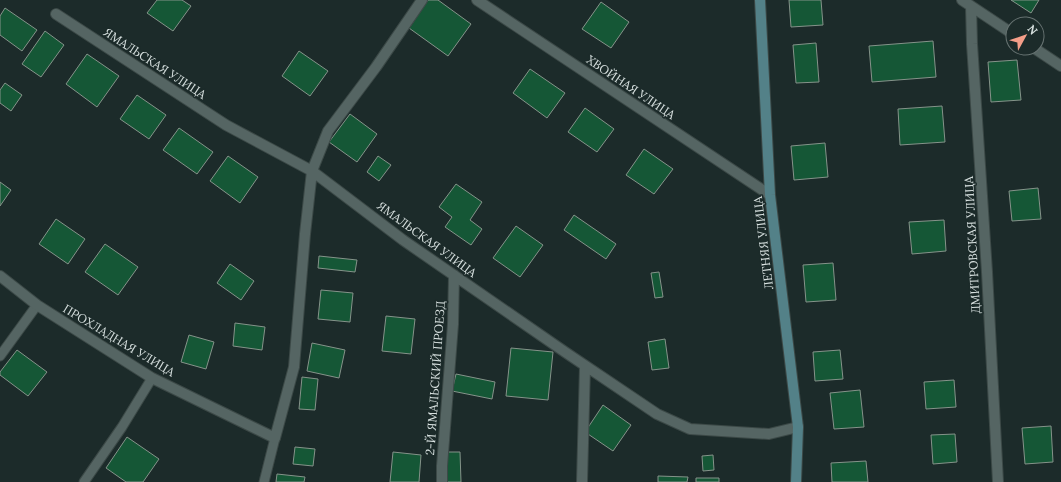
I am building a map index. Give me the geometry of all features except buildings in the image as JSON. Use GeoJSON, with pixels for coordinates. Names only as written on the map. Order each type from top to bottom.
{"type":"FeatureCollection","features":[{"type":"Feature","properties":{"kind":"street"},"geometry":{"type":"LineString","coordinates":[[275,438],[294,367],[304,234],[312,171],[328,131],[376,67],[422,0]]}},
{"type":"Feature","properties":{"kind":"street","name":"ХВОЙНАЯ УЛИЦА"},"geometry":{"type":"LineString","coordinates":[[477,0],[770,195]]}},
{"type":"Feature","properties":{"kind":"street","name":"ЛЕТНЯЯ УЛИЦА"},"geometry":{"type":"LineString","coordinates":[[760,0],[770,195],[798,427],[796,482]]}},
{"type":"Feature","properties":{"kind":"street"},"geometry":{"type":"LineString","coordinates":[[962,0],[1005,29]]}},
{"type":"Feature","properties":{"kind":"street","name":"ДМИТРОВСКАЯ УЛИЦА"},"geometry":{"type":"LineString","coordinates":[[971,6],[998,482]]}},
{"type":"Feature","properties":{"kind":"street","name":"ЯМАЛЬСКАЯ УЛИЦА"},"geometry":{"type":"LineString","coordinates":[[56,14],[226,125],[312,171],[396,235],[454,276],[657,414],[690,429],[769,434],[798,427]]}},
{"type":"Feature","properties":{"kind":"street"},"geometry":{"type":"LineString","coordinates":[[1045,55],[1061,66]]}},
{"type":"Feature","properties":{"kind":"street","name":"ПРОХЛАДНАЯ УЛИЦА"},"geometry":{"type":"LineString","coordinates":[[0,276],[37,305],[152,378],[275,438]]}},
{"type":"Feature","properties":{"kind":"street","name":"2-Й ЯМАЛЬСКИЙ ПРОЕЗД"},"geometry":{"type":"LineString","coordinates":[[442,482],[454,276]]}},
{"type":"Feature","properties":{"kind":"street"},"geometry":{"type":"LineString","coordinates":[[582,482],[585,366]]}},
{"type":"Feature","properties":{"kind":"lane"},"geometry":{"type":"LineString","coordinates":[[0,356],[37,305]]}},
{"type":"Feature","properties":{"kind":"lane"},"geometry":{"type":"LineString","coordinates":[[84,482],[152,378]]}},
{"type":"Feature","properties":{"kind":"lane"},"geometry":{"type":"LineString","coordinates":[[264,482],[275,438]]}}]}
